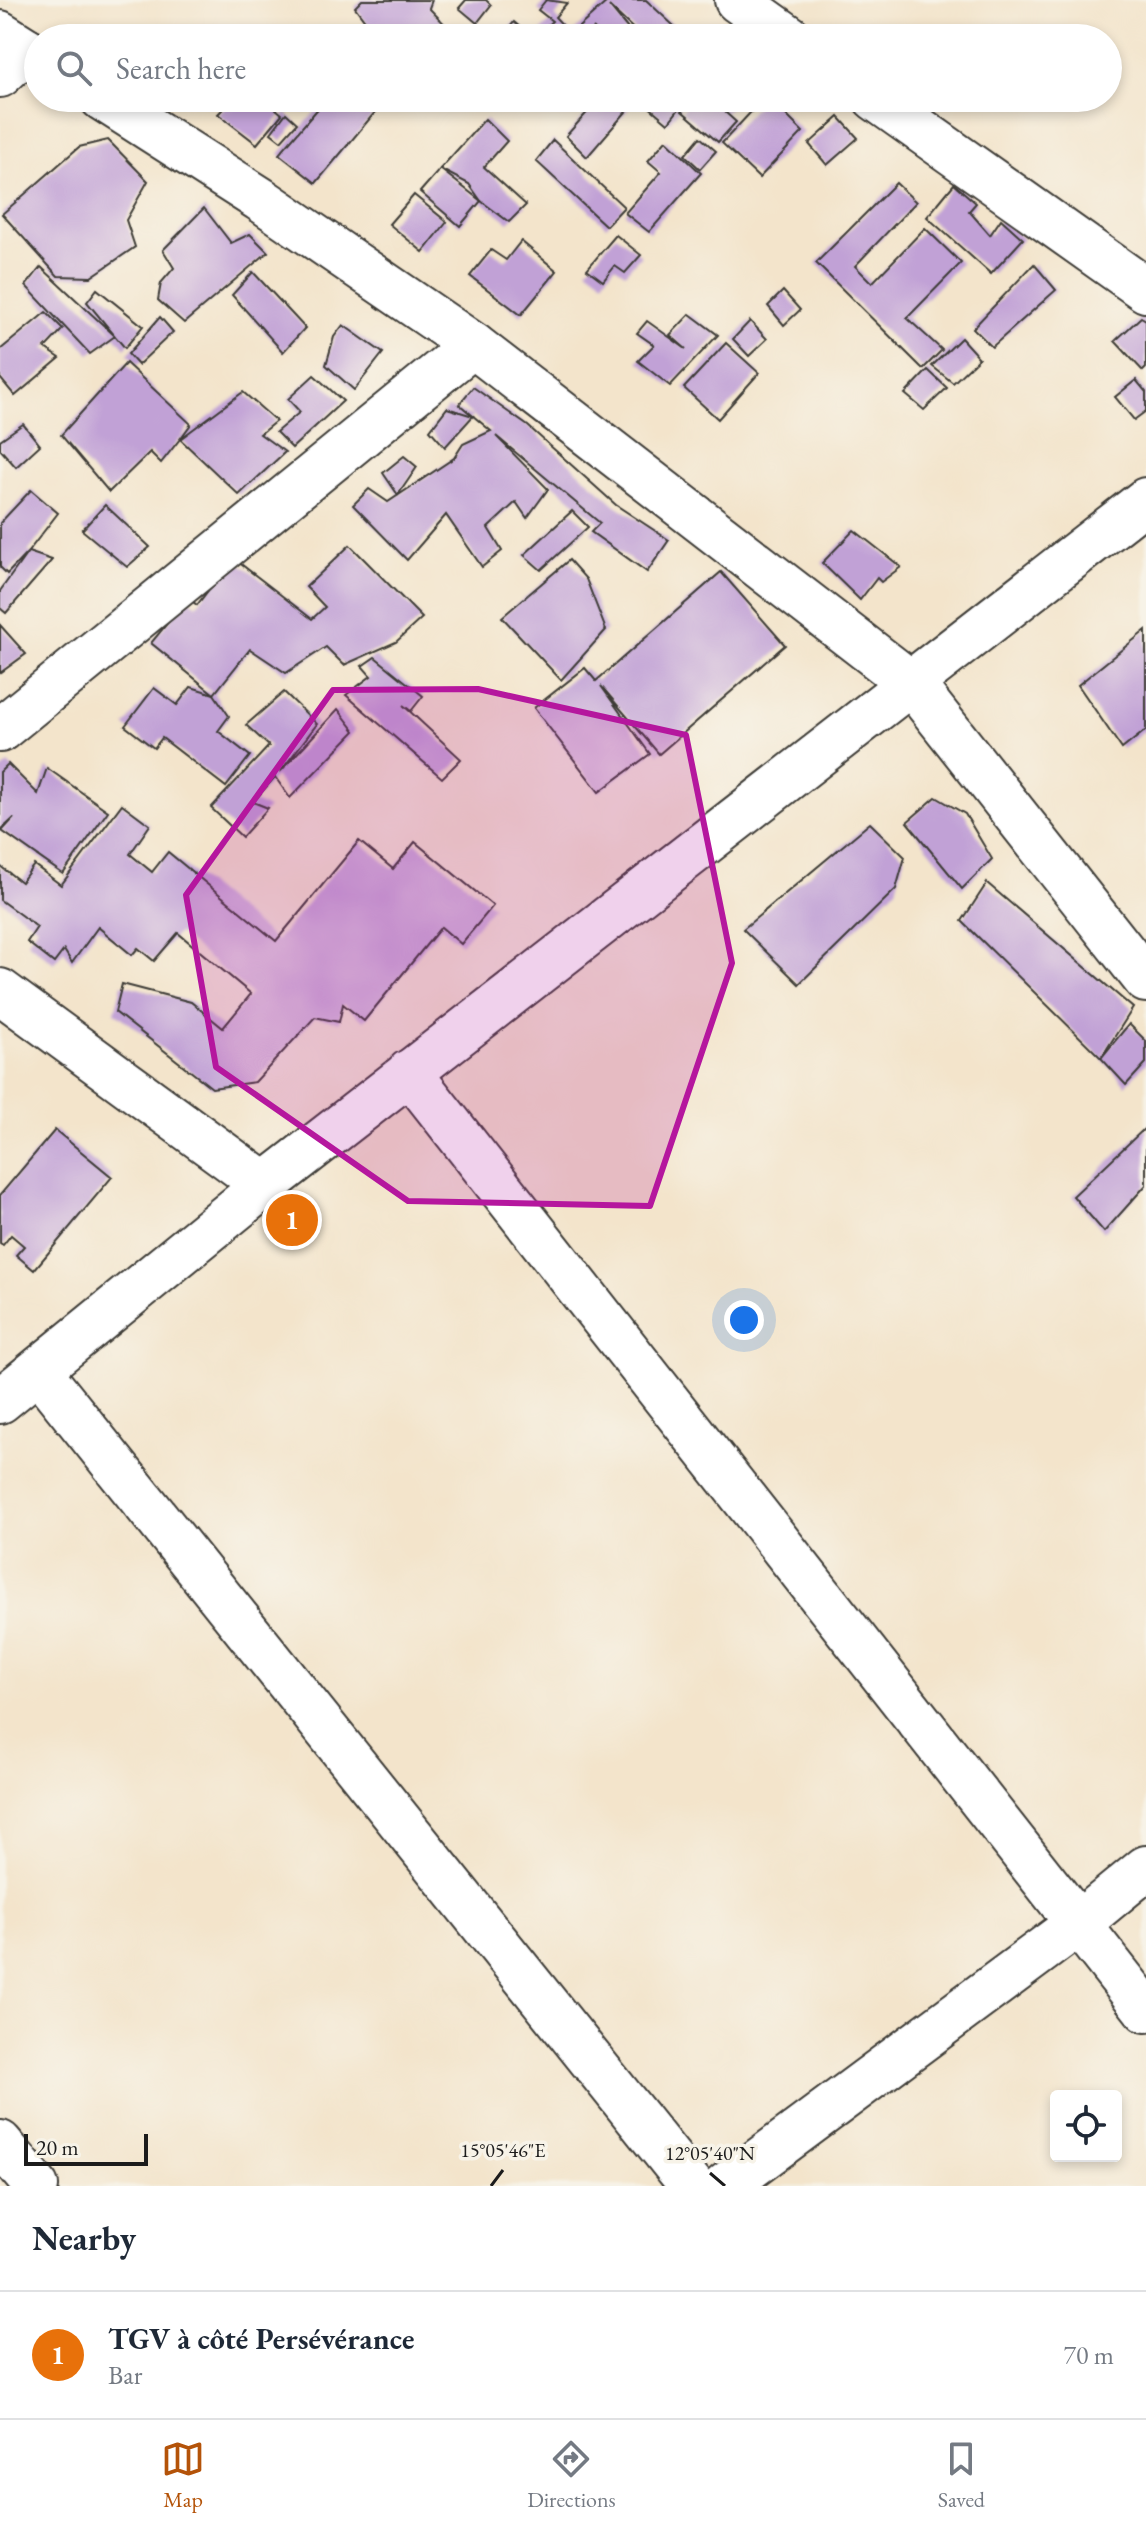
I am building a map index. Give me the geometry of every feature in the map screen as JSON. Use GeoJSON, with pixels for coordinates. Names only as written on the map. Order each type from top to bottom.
{"type":"FeatureCollection","features":[{"type":"Feature","properties":{"kind":"street"},"geometry":{"type":"LineString","coordinates":[[737,0],[770,24]]}},
{"type":"Feature","properties":{"kind":"street"},"geometry":{"type":"LineString","coordinates":[[124,112],[260,199],[473,345],[912,684],[1146,980]]}},
{"type":"Feature","properties":{"kind":"street"},"geometry":{"type":"LineString","coordinates":[[895,112],[1146,290]]}},
{"type":"Feature","properties":{"kind":"street"},"geometry":{"type":"LineString","coordinates":[[0,730],[473,345]]}},
{"type":"Feature","properties":{"kind":"street"},"geometry":{"type":"LineString","coordinates":[[0,1401],[265,1185],[1146,500]]}},
{"type":"Feature","properties":{"kind":"street"},"geometry":{"type":"LineString","coordinates":[[0,991],[265,1185]]}},
{"type":"Feature","properties":{"kind":"street"},"geometry":{"type":"LineString","coordinates":[[409,1072],[1146,2010]]}},
{"type":"Feature","properties":{"kind":"street"},"geometry":{"type":"LineString","coordinates":[[39,1371],[692,2186]]}},
{"type":"Feature","properties":{"kind":"street"},"geometry":{"type":"LineString","coordinates":[[725,2186],[1079,1923],[1146,1868]]}},
{"type":"Feature","properties":{"kind":"street"},"geometry":{"type":"LineString","coordinates":[[0,2144],[36,2186]]}},
{"type":"Feature","properties":{"kind":"highlighted area"},"geometry":{"type":"Polygon","coordinates":[[[478,689],[686,735],[732,963],[650,1206],[408,1201],[216,1067],[186,895],[333,690],[478,689]]]}},
{"type":"Feature","properties":{"kind":"building"},"geometry":{"type":"Polygon","coordinates":[[[362,0],[432,0],[429,8],[444,24],[368,24],[355,7],[362,0]]]}},
{"type":"Feature","properties":{"kind":"building"},"geometry":{"type":"Polygon","coordinates":[[[466,0],[486,0],[491,5],[477,23],[459,8],[466,0]]]}},
{"type":"Feature","properties":{"kind":"building"},"geometry":{"type":"Polygon","coordinates":[[[546,0],[567,3],[555,17],[562,24],[549,24],[552,21],[538,10],[546,0]]]}},
{"type":"Feature","properties":{"kind":"building"},"geometry":{"type":"Polygon","coordinates":[[[609,0],[646,0],[672,24],[628,24],[609,6],[624,24],[582,24],[609,0]]]}},
{"type":"Feature","properties":{"kind":"building"},"geometry":{"type":"Polygon","coordinates":[[[280,112],[282,114],[257,144],[218,114],[280,112]]]}},
{"type":"Feature","properties":{"kind":"building"},"geometry":{"type":"Polygon","coordinates":[[[315,112],[375,112],[316,183],[279,154],[315,112]]]}},
{"type":"Feature","properties":{"kind":"building"},"geometry":{"type":"Polygon","coordinates":[[[587,112],[626,112],[587,157],[566,136],[587,112]]]}},
{"type":"Feature","properties":{"kind":"building"},"geometry":{"type":"Polygon","coordinates":[[[655,112],[677,112],[668,123],[655,112]]]}},
{"type":"Feature","properties":{"kind":"building"},"geometry":{"type":"Polygon","coordinates":[[[683,112],[725,112],[736,122],[718,142],[683,112]]]}},
{"type":"Feature","properties":{"kind":"building"},"geometry":{"type":"Polygon","coordinates":[[[751,112],[783,112],[803,132],[759,178],[722,143],[751,112]]]}},
{"type":"Feature","properties":{"kind":"building"},"geometry":{"type":"Polygon","coordinates":[[[286,113],[297,123],[281,141],[271,133],[286,113]]]}},
{"type":"Feature","properties":{"kind":"building"},"geometry":{"type":"Polygon","coordinates":[[[839,117],[858,138],[827,165],[809,144],[839,117]]]}},
{"type":"Feature","properties":{"kind":"building"},"geometry":{"type":"Polygon","coordinates":[[[485,119],[507,141],[484,167],[526,205],[509,222],[481,201],[469,184],[440,169],[485,119]]]}},
{"type":"Feature","properties":{"kind":"building"},"geometry":{"type":"Polygon","coordinates":[[[700,137],[716,151],[700,169],[685,155],[700,137]]]}},
{"type":"Feature","properties":{"kind":"building"},"geometry":{"type":"Polygon","coordinates":[[[108,140],[148,181],[126,220],[135,247],[91,277],[58,276],[2,214],[79,147],[108,140]]]}},
{"type":"Feature","properties":{"kind":"building"},"geometry":{"type":"Polygon","coordinates":[[[553,140],[624,207],[606,226],[536,161],[553,140]]]}},
{"type":"Feature","properties":{"kind":"building"},"geometry":{"type":"Polygon","coordinates":[[[666,140],[701,173],[649,232],[625,213],[661,172],[648,161],[666,140]]]}},
{"type":"Feature","properties":{"kind":"building"},"geometry":{"type":"Polygon","coordinates":[[[440,169],[481,201],[460,226],[420,192],[440,169]]]}},
{"type":"Feature","properties":{"kind":"building"},"geometry":{"type":"Polygon","coordinates":[[[896,183],[916,202],[855,266],[872,283],[925,228],[961,263],[907,318],[942,350],[923,369],[816,263],[896,183]]]}},
{"type":"Feature","properties":{"kind":"building"},"geometry":{"type":"Polygon","coordinates":[[[954,184],[976,203],[969,211],[990,235],[1001,219],[1023,239],[991,274],[927,217],[954,184]]]}},
{"type":"Feature","properties":{"kind":"building"},"geometry":{"type":"Polygon","coordinates":[[[414,195],[447,222],[423,252],[389,224],[414,195]]]}},
{"type":"Feature","properties":{"kind":"building"},"geometry":{"type":"Polygon","coordinates":[[[204,208],[231,243],[250,234],[268,252],[184,323],[158,300],[161,283],[174,268],[163,250],[204,208]]]}},
{"type":"Feature","properties":{"kind":"building"},"geometry":{"type":"Polygon","coordinates":[[[616,235],[641,255],[625,273],[615,266],[603,281],[587,269],[616,235]]]}},
{"type":"Feature","properties":{"kind":"building"},"geometry":{"type":"Polygon","coordinates":[[[521,241],[557,271],[521,315],[470,276],[491,250],[506,260],[521,241]]]}},
{"type":"Feature","properties":{"kind":"building"},"geometry":{"type":"Polygon","coordinates":[[[1034,264],[1056,290],[992,347],[973,328],[1034,264]]]}},
{"type":"Feature","properties":{"kind":"building"},"geometry":{"type":"Polygon","coordinates":[[[41,267],[115,336],[90,354],[26,286],[41,267]]]}},
{"type":"Feature","properties":{"kind":"building"},"geometry":{"type":"Polygon","coordinates":[[[253,272],[305,328],[283,352],[232,295],[253,272]]]}},
{"type":"Feature","properties":{"kind":"building"},"geometry":{"type":"Polygon","coordinates":[[[97,289],[143,326],[125,348],[87,302],[97,289]]]}},
{"type":"Feature","properties":{"kind":"building"},"geometry":{"type":"Polygon","coordinates":[[[783,291],[800,310],[784,325],[768,306],[783,291]]]}},
{"type":"Feature","properties":{"kind":"building"},"geometry":{"type":"Polygon","coordinates":[[[46,312],[63,329],[45,348],[60,358],[15,396],[0,378],[0,350],[46,312]]]}},
{"type":"Feature","properties":{"kind":"building"},"geometry":{"type":"Polygon","coordinates":[[[690,314],[718,335],[670,386],[638,361],[654,345],[637,333],[647,321],[686,349],[670,335],[690,314]]]}},
{"type":"Feature","properties":{"kind":"building"},"geometry":{"type":"Polygon","coordinates":[[[160,317],[173,332],[138,365],[128,354],[160,317]]]}},
{"type":"Feature","properties":{"kind":"building"},"geometry":{"type":"Polygon","coordinates":[[[1141,317],[1146,320],[1146,368],[1143,371],[1115,341],[1141,317]]]}},
{"type":"Feature","properties":{"kind":"building"},"geometry":{"type":"Polygon","coordinates":[[[750,321],[767,339],[749,356],[733,339],[750,321]]]}},
{"type":"Feature","properties":{"kind":"building"},"geometry":{"type":"Polygon","coordinates":[[[343,325],[383,353],[354,390],[326,365],[334,337],[343,325]]]}},
{"type":"Feature","properties":{"kind":"building"},"geometry":{"type":"Polygon","coordinates":[[[961,338],[979,358],[953,383],[932,366],[961,338]]]}},
{"type":"Feature","properties":{"kind":"building"},"geometry":{"type":"Polygon","coordinates":[[[726,343],[759,373],[718,419],[684,388],[726,343]]]}},
{"type":"Feature","properties":{"kind":"building"},"geometry":{"type":"Polygon","coordinates":[[[126,363],[191,424],[161,463],[150,452],[109,492],[61,435],[126,363]]]}},
{"type":"Feature","properties":{"kind":"building"},"geometry":{"type":"Polygon","coordinates":[[[928,370],[947,388],[924,410],[905,394],[928,370]]]}},
{"type":"Feature","properties":{"kind":"building"},"geometry":{"type":"Polygon","coordinates":[[[314,375],[343,401],[292,448],[276,432],[300,412],[288,399],[314,375]]]}},
{"type":"Feature","properties":{"kind":"building"},"geometry":{"type":"Polygon","coordinates":[[[1136,380],[1146,392],[1146,411],[1134,420],[1115,397],[1136,380]]]}},
{"type":"Feature","properties":{"kind":"building"},"geometry":{"type":"Polygon","coordinates":[[[473,387],[528,426],[616,505],[669,540],[647,572],[591,532],[600,523],[496,436],[548,489],[527,518],[516,502],[488,528],[502,551],[482,567],[446,515],[407,560],[353,505],[369,489],[388,502],[454,458],[463,444],[491,431],[459,404],[473,387]]]}},
{"type":"Feature","properties":{"kind":"building"},"geometry":{"type":"Polygon","coordinates":[[[243,392],[276,421],[260,434],[285,452],[239,495],[180,439],[243,392]]]}},
{"type":"Feature","properties":{"kind":"building"},"geometry":{"type":"Polygon","coordinates":[[[447,408],[473,416],[445,447],[430,430],[447,408]]]}},
{"type":"Feature","properties":{"kind":"building"},"geometry":{"type":"Polygon","coordinates":[[[23,424],[40,445],[16,467],[0,449],[0,440],[23,424]]]}},
{"type":"Feature","properties":{"kind":"building"},"geometry":{"type":"Polygon","coordinates":[[[404,456],[417,467],[398,495],[383,473],[404,456]]]}},
{"type":"Feature","properties":{"kind":"building"},"geometry":{"type":"Polygon","coordinates":[[[31,490],[58,513],[7,574],[0,567],[0,523],[31,490]]]}},
{"type":"Feature","properties":{"kind":"building"},"geometry":{"type":"Polygon","coordinates":[[[105,505],[150,547],[127,567],[82,530],[105,505]]]}},
{"type":"Feature","properties":{"kind":"building"},"geometry":{"type":"Polygon","coordinates":[[[572,511],[588,527],[541,570],[524,555],[572,511]]]}},
{"type":"Feature","properties":{"kind":"building"},"geometry":{"type":"Polygon","coordinates":[[[854,530],[901,567],[881,582],[877,578],[860,600],[822,563],[854,530]]]}},
{"type":"Feature","properties":{"kind":"building"},"geometry":{"type":"Polygon","coordinates":[[[350,545],[422,618],[396,642],[344,665],[326,647],[286,673],[250,649],[214,694],[151,643],[188,598],[197,605],[233,558],[312,619],[325,607],[306,587],[350,545]]]}},
{"type":"Feature","properties":{"kind":"building"},"geometry":{"type":"Polygon","coordinates":[[[28,552],[52,560],[6,613],[0,608],[0,591],[28,552]]]}},
{"type":"Feature","properties":{"kind":"building"},"geometry":{"type":"Polygon","coordinates":[[[569,560],[586,579],[606,630],[561,680],[502,617],[569,560]]]}},
{"type":"Feature","properties":{"kind":"building"},"geometry":{"type":"Polygon","coordinates":[[[721,572],[785,645],[659,754],[601,686],[650,754],[599,792],[534,708],[585,668],[596,681],[721,572]]]}},
{"type":"Feature","properties":{"kind":"building"},"geometry":{"type":"Polygon","coordinates":[[[0,625],[26,654],[0,673],[0,625]]]}},
{"type":"Feature","properties":{"kind":"building"},"geometry":{"type":"Polygon","coordinates":[[[1146,630],[1146,730],[1122,749],[1078,685],[1146,630]]]}},
{"type":"Feature","properties":{"kind":"building"},"geometry":{"type":"Polygon","coordinates":[[[375,657],[423,696],[411,711],[403,705],[461,759],[442,778],[346,695],[371,676],[362,666],[375,657]]]}},
{"type":"Feature","properties":{"kind":"building"},"geometry":{"type":"Polygon","coordinates":[[[191,687],[214,694],[229,716],[218,731],[250,756],[226,787],[162,738],[154,748],[125,726],[154,688],[177,705],[191,687]]]}},
{"type":"Feature","properties":{"kind":"building"},"geometry":{"type":"Polygon","coordinates":[[[284,692],[317,724],[280,772],[338,709],[355,731],[290,798],[275,777],[253,802],[268,808],[242,837],[211,808],[269,746],[246,725],[284,692]]]}},
{"type":"Feature","properties":{"kind":"building"},"geometry":{"type":"Polygon","coordinates":[[[8,764],[38,794],[47,768],[108,811],[63,874],[2,831],[14,818],[0,831],[0,772],[8,764]]]}},
{"type":"Feature","properties":{"kind":"building"},"geometry":{"type":"Polygon","coordinates":[[[936,797],[965,814],[992,859],[962,889],[907,822],[936,797]]]}},
{"type":"Feature","properties":{"kind":"building"},"geometry":{"type":"Polygon","coordinates":[[[122,804],[150,825],[130,854],[152,872],[168,852],[276,941],[359,841],[393,869],[415,842],[493,906],[461,944],[441,927],[364,1021],[343,1004],[339,1022],[315,1017],[255,1082],[212,1088],[115,1012],[122,984],[191,1002],[223,1028],[251,994],[178,933],[154,961],[138,948],[132,955],[98,927],[72,963],[64,950],[54,963],[27,942],[37,927],[0,900],[0,866],[21,882],[34,865],[61,885],[122,804]]]}},
{"type":"Feature","properties":{"kind":"building"},"geometry":{"type":"Polygon","coordinates":[[[870,823],[905,857],[896,889],[799,984],[743,929],[870,823]]]}},
{"type":"Feature","properties":{"kind":"building"},"geometry":{"type":"Polygon","coordinates":[[[987,883],[1133,1008],[1101,1058],[962,921],[987,883]]]}},
{"type":"Feature","properties":{"kind":"building"},"geometry":{"type":"Polygon","coordinates":[[[1129,1024],[1146,1041],[1146,1063],[1126,1085],[1101,1058],[1129,1024]]]}},
{"type":"Feature","properties":{"kind":"building"},"geometry":{"type":"Polygon","coordinates":[[[1146,1127],[1146,1185],[1104,1232],[1073,1196],[1146,1127]]]}},
{"type":"Feature","properties":{"kind":"building"},"geometry":{"type":"Polygon","coordinates":[[[55,1130],[112,1177],[34,1270],[16,1255],[24,1246],[11,1235],[3,1245],[0,1243],[0,1195],[55,1130]]]}},
{"type":"Feature","properties":{"kind":"place","name":"TGV à côté Persévérance"},"geometry":{"type":"Point","coordinates":[292,1220]}}]}
